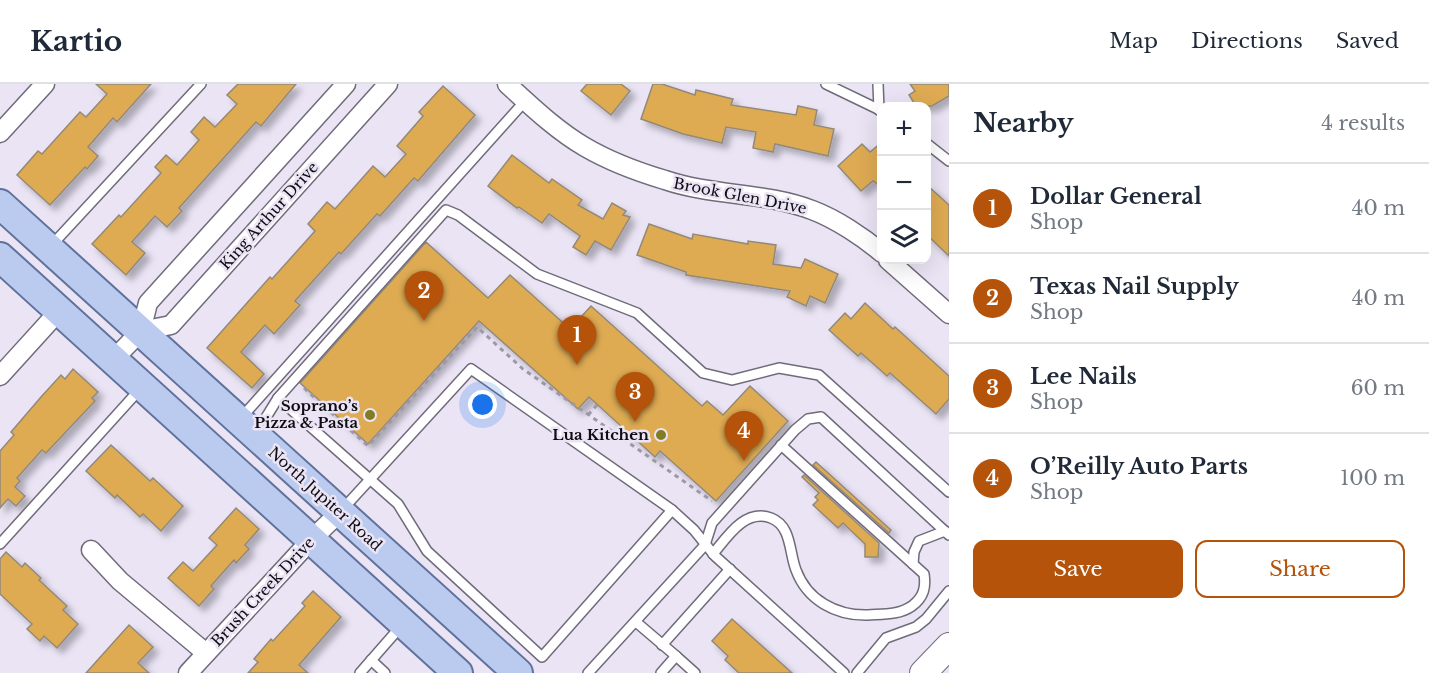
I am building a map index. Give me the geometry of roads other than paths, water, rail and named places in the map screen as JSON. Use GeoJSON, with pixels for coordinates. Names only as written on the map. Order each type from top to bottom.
{"type":"FeatureCollection","features":[{"type":"Feature","properties":{"kind":"main road","name":"North Jupiter Road"},"geometry":{"type":"LineString","coordinates":[[0,204],[518,673]]}},
{"type":"Feature","properties":{"kind":"main road"},"geometry":{"type":"LineString","coordinates":[[0,257],[458,673]]}},
{"type":"Feature","properties":{"kind":"main road"},"geometry":{"type":"LineString","coordinates":[[923,673],[949,646]]}},
{"type":"Feature","properties":{"kind":"street"},"geometry":{"type":"LineString","coordinates":[[0,133],[45,84]]}},
{"type":"Feature","properties":{"kind":"street","name":"King Arthur Drive"},"geometry":{"type":"LineString","coordinates":[[112,361],[141,331],[148,303],[346,84]]}},
{"type":"Feature","properties":{"kind":"street","name":"King Arthur Drive"},"geometry":{"type":"LineString","coordinates":[[141,331],[171,325],[388,84]]}},
{"type":"Feature","properties":{"kind":"street","name":"Brook Glen Drive"},"geometry":{"type":"LineString","coordinates":[[507,84],[584,147],[616,162],[666,181],[713,192],[782,202],[813,210],[844,227],[877,250]]}},
{"type":"Feature","properties":{"kind":"street"},"geometry":{"type":"LineString","coordinates":[[893,264],[949,314]]}},
{"type":"Feature","properties":{"kind":"street"},"geometry":{"type":"LineString","coordinates":[[0,376],[59,311]]}},
{"type":"Feature","properties":{"kind":"street","name":"Brush Creek Drive"},"geometry":{"type":"LineString","coordinates":[[188,673],[311,540],[340,512]]}},
{"type":"Feature","properties":{"kind":"street"},"geometry":{"type":"LineString","coordinates":[[91,550],[120,581],[206,653]]}},
{"type":"Feature","properties":{"kind":"lane"},"geometry":{"type":"LineString","coordinates":[[49,249],[201,84]]}},
{"type":"Feature","properties":{"kind":"lane"},"geometry":{"type":"LineString","coordinates":[[826,84],[877,109]]}},
{"type":"Feature","properties":{"kind":"lane"},"geometry":{"type":"LineString","coordinates":[[878,84],[879,102]]}},
{"type":"Feature","properties":{"kind":"lane"},"geometry":{"type":"LineString","coordinates":[[247,427],[525,101]]}},
{"type":"Feature","properties":{"kind":"lane"},"geometry":{"type":"LineString","coordinates":[[931,146],[949,161]]}},
{"type":"Feature","properties":{"kind":"lane"},"geometry":{"type":"LineString","coordinates":[[247,427],[278,398],[446,210],[458,215],[537,274],[637,313],[703,373],[732,380],[779,368],[819,375],[949,492]]}},
{"type":"Feature","properties":{"kind":"lane"},"geometry":{"type":"LineString","coordinates":[[340,512],[471,369],[672,510],[694,530],[713,554],[844,673]]}},
{"type":"Feature","properties":{"kind":"lane"},"geometry":{"type":"LineString","coordinates":[[0,544],[142,387]]}},
{"type":"Feature","properties":{"kind":"lane"},"geometry":{"type":"LineString","coordinates":[[278,398],[398,504],[427,551],[542,657],[672,510]]}},
{"type":"Feature","properties":{"kind":"lane"},"geometry":{"type":"LineString","coordinates":[[588,673],[705,545],[712,523],[781,445],[808,419],[821,417],[947,533],[919,542],[914,552],[913,564]]}},
{"type":"Feature","properties":{"kind":"lane"},"geometry":{"type":"LineString","coordinates":[[713,554],[745,520],[757,516],[772,518],[787,534],[795,568],[802,583],[812,596],[825,606],[856,615],[893,614],[905,611],[916,603],[924,592],[926,584],[924,574],[781,445]]}},
{"type":"Feature","properties":{"kind":"lane"},"geometry":{"type":"LineString","coordinates":[[662,645],[730,569]]}},
{"type":"Feature","properties":{"kind":"lane"},"geometry":{"type":"LineString","coordinates":[[857,673],[886,639],[916,627],[926,619],[949,591]]}},
{"type":"Feature","properties":{"kind":"lane"},"geometry":{"type":"LineString","coordinates":[[636,622],[695,673]]}},
{"type":"Feature","properties":{"kind":"lane"},"geometry":{"type":"LineString","coordinates":[[360,673],[404,623]]}},
{"type":"Feature","properties":{"kind":"lane"},"geometry":{"type":"LineString","coordinates":[[661,673],[676,656]]}},
{"type":"Feature","properties":{"kind":"lane"},"geometry":{"type":"LineString","coordinates":[[371,660],[385,673]]}},
{"type":"Feature","properties":{"kind":"place","name":"Texas Nail Supply"},"geometry":{"type":"Point","coordinates":[424,321]}},
{"type":"Feature","properties":{"kind":"place","name":"Dollar General"},"geometry":{"type":"Point","coordinates":[577,365]}},
{"type":"Feature","properties":{"kind":"place","name":"Soprano’s Pizza & Pasta"},"geometry":{"type":"Point","coordinates":[370,415]}},
{"type":"Feature","properties":{"kind":"place","name":"Lee Nails"},"geometry":{"type":"Point","coordinates":[635,422]}},
{"type":"Feature","properties":{"kind":"place","name":"Lua Kitchen"},"geometry":{"type":"Point","coordinates":[661,435]}},
{"type":"Feature","properties":{"kind":"place","name":"O’Reilly Auto Parts"},"geometry":{"type":"Point","coordinates":[744,461]}}]}
